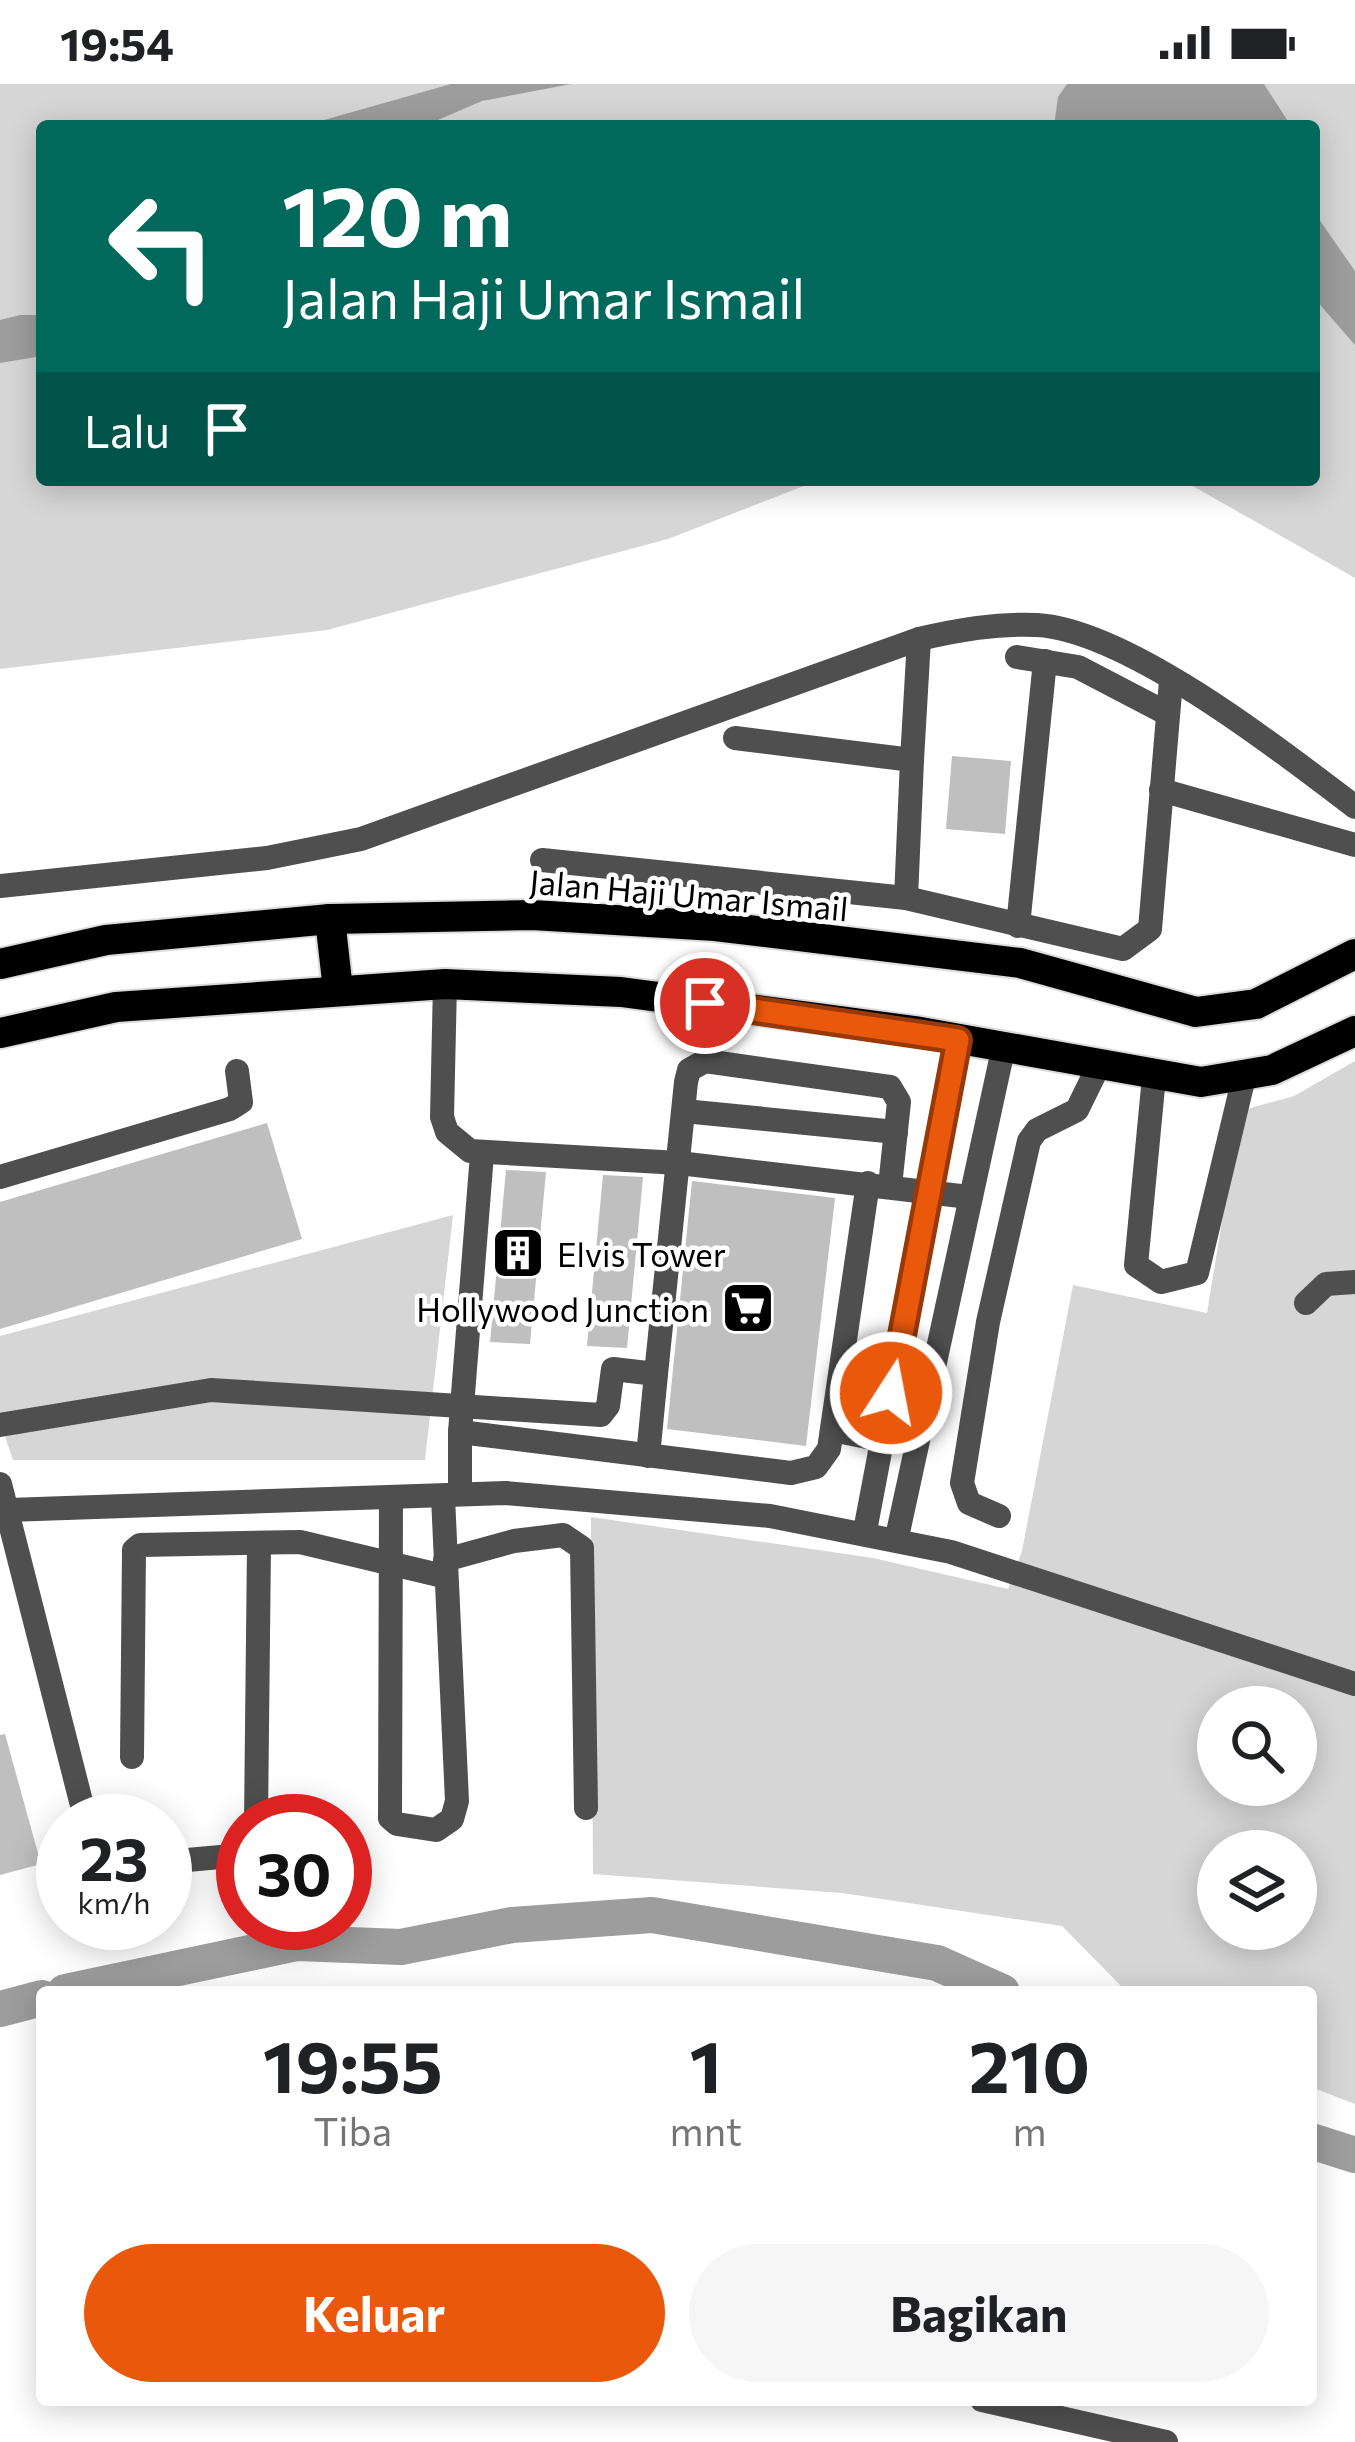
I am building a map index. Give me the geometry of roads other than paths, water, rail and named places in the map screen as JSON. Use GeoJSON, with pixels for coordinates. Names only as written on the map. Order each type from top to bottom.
{"type":"FeatureCollection","features":[{"type":"Feature","properties":{"kind":"main road","name":"Jalan Haji Umar Ismail"},"geometry":{"type":"LineString","coordinates":[[0,964],[106,940],[330,920],[532,915],[716,926],[1020,963],[1196,1012],[1231,1012],[1355,954]]}},
{"type":"Feature","properties":{"kind":"main road"},"geometry":{"type":"LineString","coordinates":[[330,920],[338,990]]}},
{"type":"Feature","properties":{"kind":"main road"},"geometry":{"type":"LineString","coordinates":[[0,1033],[116,1007],[446,984],[620,992],[958,1040],[1201,1082],[1244,1077],[1355,1031]]}},
{"type":"Feature","properties":{"kind":"street"},"geometry":{"type":"LineString","coordinates":[[0,886],[267,857],[361,839],[919,638],[968,627],[1041,625],[1106,640],[1355,807]]}},
{"type":"Feature","properties":{"kind":"street"},"geometry":{"type":"LineString","coordinates":[[906,898],[919,638]]}},
{"type":"Feature","properties":{"kind":"street"},"geometry":{"type":"LineString","coordinates":[[1017,657],[1078,667],[1168,714]]}},
{"type":"Feature","properties":{"kind":"street"},"geometry":{"type":"LineString","coordinates":[[1018,926],[1045,662]]}},
{"type":"Feature","properties":{"kind":"street"},"geometry":{"type":"LineString","coordinates":[[542,860],[906,898],[1116,951],[1150,929],[1171,681]]}},
{"type":"Feature","properties":{"kind":"street"},"geometry":{"type":"LineString","coordinates":[[735,739],[912,760]]}},
{"type":"Feature","properties":{"kind":"street"},"geometry":{"type":"LineString","coordinates":[[1161,790],[1355,845]]}},
{"type":"Feature","properties":{"kind":"street"},"geometry":{"type":"LineString","coordinates":[[446,984],[442,1117],[456,1140],[482,1154],[679,1163],[969,1196]]}},
{"type":"Feature","properties":{"kind":"street"},"geometry":{"type":"LineString","coordinates":[[865,1531],[958,1040]]}},
{"type":"Feature","properties":{"kind":"street"},"geometry":{"type":"LineString","coordinates":[[897,1537],[1003,1050]]}},
{"type":"Feature","properties":{"kind":"street"},"geometry":{"type":"LineString","coordinates":[[460,1432],[647,1456],[803,1473],[826,1460],[879,1185],[896,1132],[898,1102],[890,1087],[705,1061],[689,1070],[647,1456]]}},
{"type":"Feature","properties":{"kind":"street"},"geometry":{"type":"LineString","coordinates":[[999,1516],[969,1503],[962,1483],[994,1291],[1029,1141],[1037,1130],[1077,1110],[1098,1067]]}},
{"type":"Feature","properties":{"kind":"street"},"geometry":{"type":"LineString","coordinates":[[0,1177],[230,1109],[241,1102],[243,1092],[236,1071]]}},
{"type":"Feature","properties":{"kind":"street"},"geometry":{"type":"LineString","coordinates":[[1154,1077],[1136,1265],[1160,1282],[1197,1273],[1244,1077]]}},
{"type":"Feature","properties":{"kind":"street"},"geometry":{"type":"LineString","coordinates":[[684,1111],[896,1132]]}},
{"type":"Feature","properties":{"kind":"street"},"geometry":{"type":"LineString","coordinates":[[391,1497],[390,1818],[397,1825],[436,1830],[452,1819],[457,1801],[444,1568],[482,1154]]}},
{"type":"Feature","properties":{"kind":"street"},"geometry":{"type":"LineString","coordinates":[[951,1280],[994,1291]]}},
{"type":"Feature","properties":{"kind":"street"},"geometry":{"type":"LineString","coordinates":[[1306,1303],[1326,1284],[1355,1282]]}},
{"type":"Feature","properties":{"kind":"street"},"geometry":{"type":"LineString","coordinates":[[944,1312],[988,1322]]}},
{"type":"Feature","properties":{"kind":"street"},"geometry":{"type":"LineString","coordinates":[[0,1425],[211,1390],[601,1415],[608,1406],[613,1369],[656,1374]]}},
{"type":"Feature","properties":{"kind":"street"},"geometry":{"type":"LineString","coordinates":[[832,1430],[882,1440]]}},
{"type":"Feature","properties":{"kind":"street"},"geometry":{"type":"LineString","coordinates":[[0,1484],[79,1794]]}},
{"type":"Feature","properties":{"kind":"street"},"geometry":{"type":"LineString","coordinates":[[8,1510],[506,1493],[770,1516],[897,1537],[1355,1684]]}},
{"type":"Feature","properties":{"kind":"street"},"geometry":{"type":"LineString","coordinates":[[132,1757],[134,1550],[140,1545],[335,1546],[388,1566],[444,1568],[514,1541],[563,1535],[582,1548],[586,1808]]}},
{"type":"Feature","properties":{"kind":"street"},"geometry":{"type":"LineString","coordinates":[[256,1794],[259,1545]]}},
{"type":"Feature","properties":{"kind":"street"},"geometry":{"type":"LineString","coordinates":[[1008,2406],[1166,2442]]}},
{"type":"Feature","properties":{"kind":"waterway"},"geometry":{"type":"LineString","coordinates":[[93,1986],[297,1943],[401,1947],[512,1925],[652,1915],[937,1963],[989,1986]]}},
{"type":"Feature","properties":{"kind":"waterway"},"geometry":{"type":"LineString","coordinates":[[0,2009],[36,2000]]}},
{"type":"Feature","properties":{"kind":"waterway"},"geometry":{"type":"LineString","coordinates":[[1317,2143],[1355,2155]]}},
{"type":"Feature","properties":{"kind":"place","name":"Elvis Tower"},"geometry":{"type":"Point","coordinates":[518,1253]}},
{"type":"Feature","properties":{"kind":"place","name":"Hollywood Junction"},"geometry":{"type":"Point","coordinates":[748,1308]}}]}
